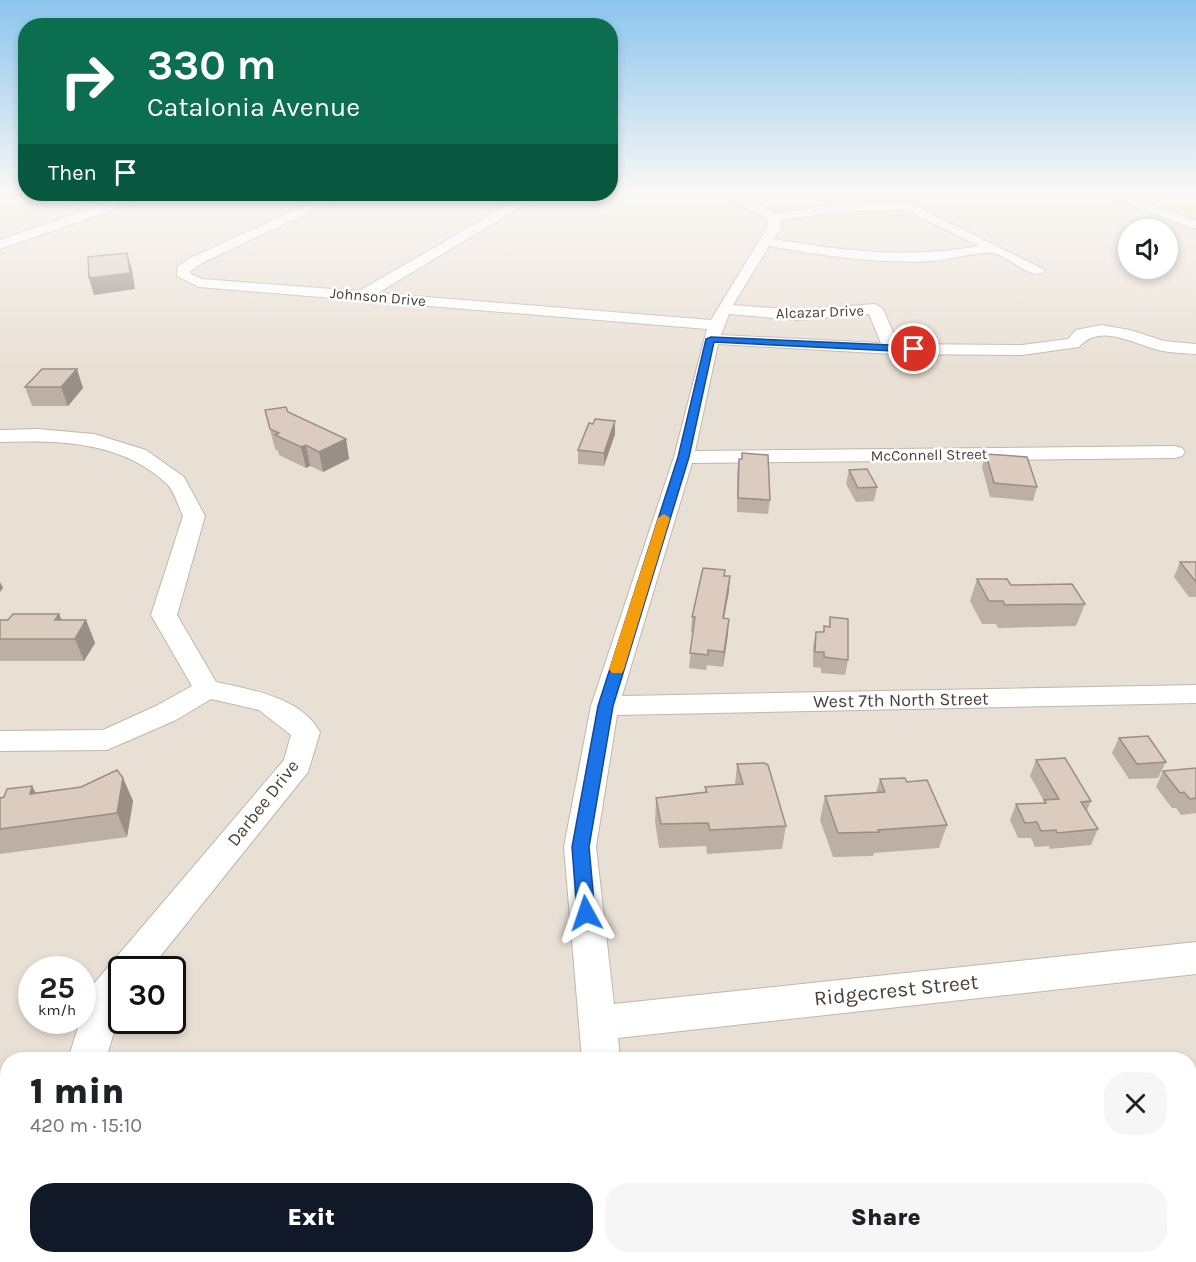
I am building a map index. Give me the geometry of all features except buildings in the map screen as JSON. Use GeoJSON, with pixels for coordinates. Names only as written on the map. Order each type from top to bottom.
{"type":"FeatureCollection","features":[{"type":"Feature","properties":{"kind":"street","name":"Johnson Drive"},"geometry":{"type":"LineString","coordinates":[[212,253],[183,269],[184,276],[199,283],[717,324]]}},
{"type":"Feature","properties":{"kind":"street"},"geometry":{"type":"LineString","coordinates":[[364,295],[436,253]]}},
{"type":"Feature","properties":{"kind":"street"},"geometry":{"type":"LineString","coordinates":[[600,1052],[580,847],[605,706],[684,457],[717,324],[757,253]]}},
{"type":"Feature","properties":{"kind":"street"},"geometry":{"type":"LineString","coordinates":[[831,253],[888,259],[945,253]]}},
{"type":"Feature","properties":{"kind":"street"},"geometry":{"type":"LineString","coordinates":[[1001,253],[1038,270]]}},
{"type":"Feature","properties":{"kind":"street","name":"Alcazar Drive"},"geometry":{"type":"LineString","coordinates":[[717,324],[874,309],[892,349]]}},
{"type":"Feature","properties":{"kind":"street"},"geometry":{"type":"LineString","coordinates":[[717,324],[892,349],[1022,350],[1058,347],[1073,343],[1082,333],[1101,330],[1124,333],[1161,346],[1196,349]]}},
{"type":"Feature","properties":{"kind":"street"},"geometry":{"type":"LineString","coordinates":[[0,436],[38,435],[94,440],[139,454],[177,482],[194,516],[164,615],[207,689],[166,713],[107,740],[0,741]]}},
{"type":"Feature","properties":{"kind":"street","name":"McConnell Street"},"geometry":{"type":"LineString","coordinates":[[684,457],[1175,452]]}},
{"type":"Feature","properties":{"kind":"street","name":"Darbee Drive"},"geometry":{"type":"LineString","coordinates":[[139,956],[298,764],[306,732],[268,703],[207,689]]}},
{"type":"Feature","properties":{"kind":"street","name":"West 7th North Street"},"geometry":{"type":"LineString","coordinates":[[605,706],[1196,694]]}},
{"type":"Feature","properties":{"kind":"street","name":"Ridgecrest Street"},"geometry":{"type":"LineString","coordinates":[[596,1023],[1196,958]]}},
{"type":"Feature","properties":{"kind":"street"},"geometry":{"type":"LineString","coordinates":[[89,1052],[104,999],[108,994]]}},
{"type":"Feature","properties":{"kind":"shaded area"},"geometry":{"type":"Polygon","coordinates":[[[0,253],[1118,253],[1118,279],[1178,279],[1178,253],[1196,253],[1196,1052],[0,1052],[0,253]]]}},
{"type":"Feature","properties":{"kind":"slow traffic"},"geometry":{"type":"LineString","coordinates":[[617,669],[664,518]]}},
{"type":"Feature","properties":{"kind":"route"},"geometry":{"type":"LineString","coordinates":[[586,913],[580,847],[605,706],[684,457],[711,339],[914,349]]}}]}
